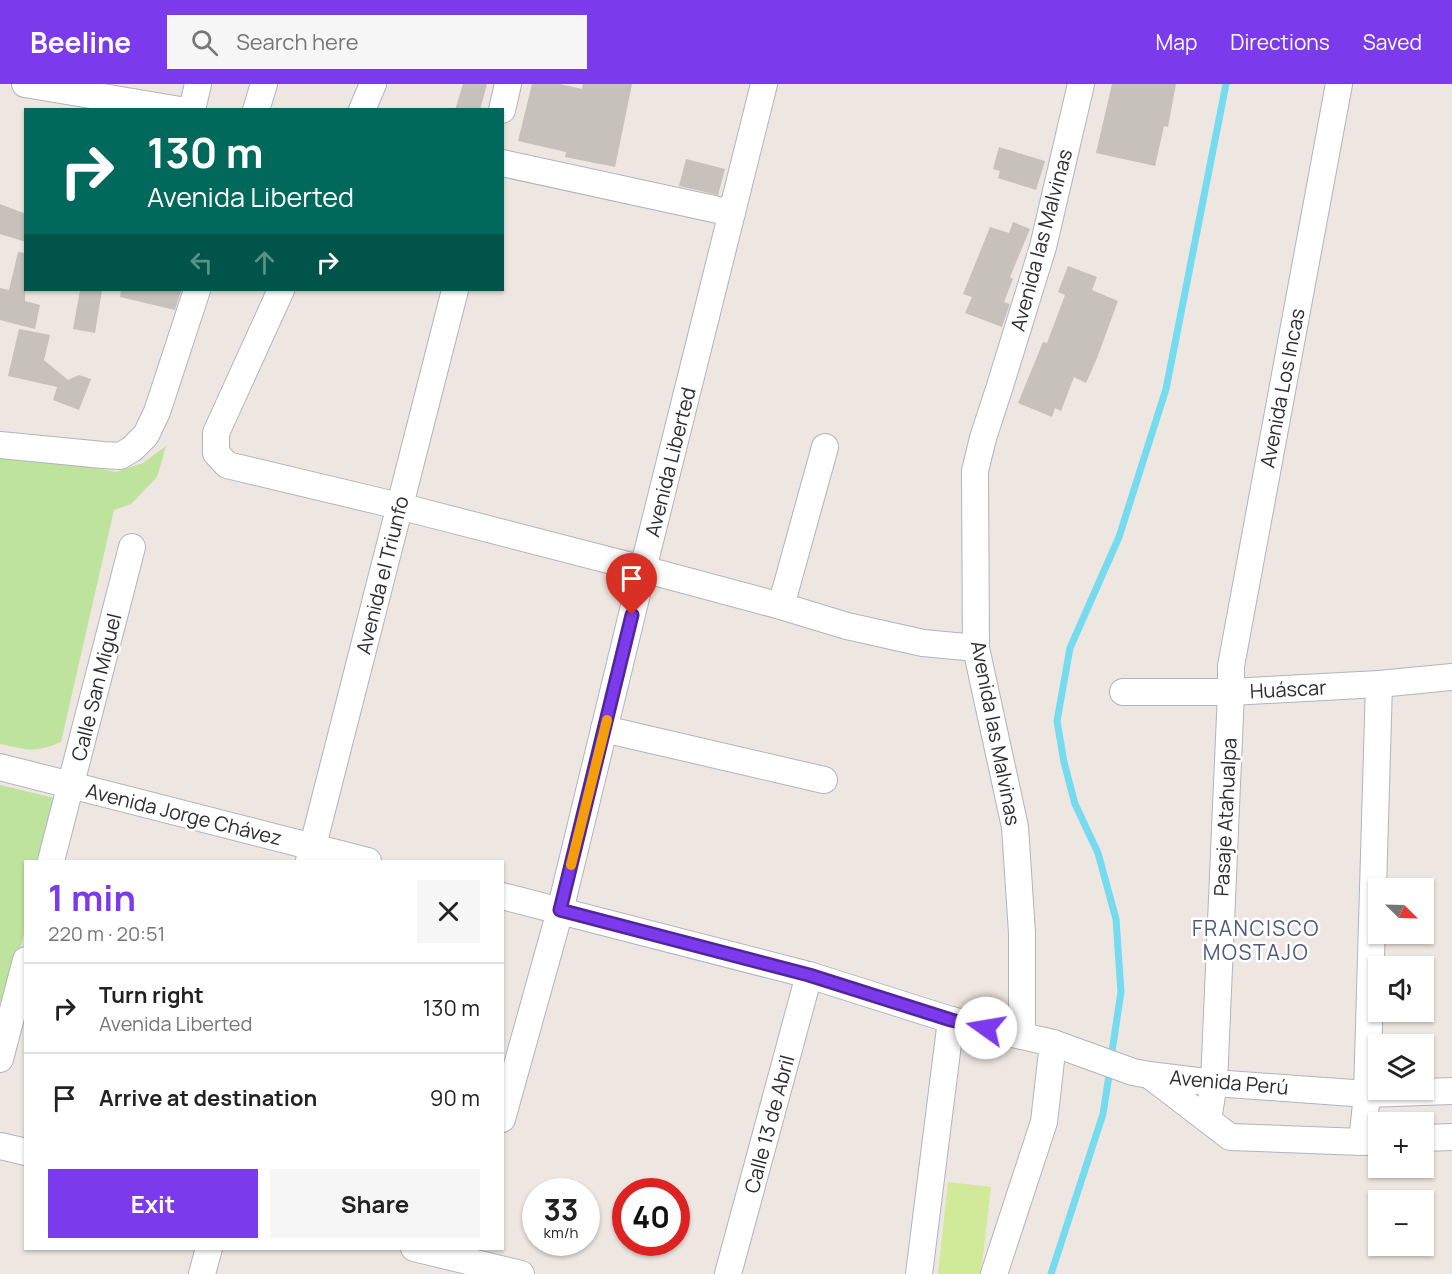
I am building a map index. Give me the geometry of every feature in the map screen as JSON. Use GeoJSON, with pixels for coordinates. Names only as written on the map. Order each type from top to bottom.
{"type":"FeatureCollection","features":[{"type":"Feature","properties":{"kind":"street"},"geometry":{"type":"LineString","coordinates":[[25,84],[168,108]]}},
{"type":"Feature","properties":{"kind":"street"},"geometry":{"type":"LineString","coordinates":[[192,108],[198,84]]}},
{"type":"Feature","properties":{"kind":"street"},"geometry":{"type":"LineString","coordinates":[[257,108],[264,84]]}},
{"type":"Feature","properties":{"kind":"street"},"geometry":{"type":"LineString","coordinates":[[363,108],[373,84]]}},
{"type":"Feature","properties":{"kind":"street"},"geometry":{"type":"LineString","coordinates":[[502,108],[508,84]]}},
{"type":"Feature","properties":{"kind":"street","name":"Avenida Liberted"},"geometry":{"type":"LineString","coordinates":[[504,1112],[560,910],[764,84]]}},
{"type":"Feature","properties":{"kind":"street","name":"Avenida las Malvinas"},"geometry":{"type":"LineString","coordinates":[[1022,1036],[1022,933],[1015,828],[976,648],[975,471],[983,438],[1043,247],[1081,84]]}},
{"type":"Feature","properties":{"kind":"street","name":"Avenida Los Incas"},"geometry":{"type":"LineString","coordinates":[[1231,692],[1231,666],[1339,84]]}},
{"type":"Feature","properties":{"kind":"street"},"geometry":{"type":"LineString","coordinates":[[504,163],[732,213]]}},
{"type":"Feature","properties":{"kind":"street"},"geometry":{"type":"LineString","coordinates":[[0,445],[120,456],[132,449],[146,435],[157,412],[197,291]]}},
{"type":"Feature","properties":{"kind":"street"},"geometry":{"type":"LineString","coordinates":[[281,291],[216,432],[216,453],[227,465],[399,506],[643,569],[847,626],[923,643],[976,648]]}},
{"type":"Feature","properties":{"kind":"street","name":"Avenida el Triunfo"},"geometry":{"type":"LineString","coordinates":[[311,854],[455,291]]}},
{"type":"Feature","properties":{"kind":"street"},"geometry":{"type":"LineString","coordinates":[[781,606],[825,447]]}},
{"type":"Feature","properties":{"kind":"street","name":"Calle San Miguel"},"geometry":{"type":"LineString","coordinates":[[51,860],[132,547]]}},
{"type":"Feature","properties":{"kind":"street","name":"Huáscar"},"geometry":{"type":"LineString","coordinates":[[1123,692],[1231,692],[1379,684],[1452,677]]}},
{"type":"Feature","properties":{"kind":"street"},"geometry":{"type":"LineString","coordinates":[[1368,1112],[1379,684]]}},
{"type":"Feature","properties":{"kind":"street","name":"Pasaje Atahualpa"},"geometry":{"type":"LineString","coordinates":[[1208,1120],[1214,1083],[1231,692]]}},
{"type":"Feature","properties":{"kind":"street"},"geometry":{"type":"LineString","coordinates":[[604,729],[824,780]]}},
{"type":"Feature","properties":{"kind":"street","name":"Avenida Jorge Chávez"},"geometry":{"type":"LineString","coordinates":[[0,767],[311,854],[360,860]]}},
{"type":"Feature","properties":{"kind":"street"},"geometry":{"type":"LineString","coordinates":[[504,896],[809,975],[951,1020],[1063,1047],[1141,1073]]}},
{"type":"Feature","properties":{"kind":"street"},"geometry":{"type":"LineString","coordinates":[[0,1059],[24,968]]}},
{"type":"Feature","properties":{"kind":"street","name":"Calle 13 de Abril"},"geometry":{"type":"LineString","coordinates":[[728,1274],[809,975]]}},
{"type":"Feature","properties":{"kind":"street"},"geometry":{"type":"LineString","coordinates":[[919,1274],[951,1020]]}},
{"type":"Feature","properties":{"kind":"street"},"geometry":{"type":"LineString","coordinates":[[994,1274],[1044,1122],[1063,1047]]}},
{"type":"Feature","properties":{"kind":"street","name":"Avenida Perú"},"geometry":{"type":"LineString","coordinates":[[1141,1073],[1214,1083],[1367,1094],[1452,1091]]}},
{"type":"Feature","properties":{"kind":"street","name":"Avenida Perú"},"geometry":{"type":"LineString","coordinates":[[1141,1073],[1230,1137],[1368,1142]]}},
{"type":"Feature","properties":{"kind":"street"},"geometry":{"type":"LineString","coordinates":[[1434,1138],[1452,1137]]}},
{"type":"Feature","properties":{"kind":"street"},"geometry":{"type":"LineString","coordinates":[[0,1146],[24,1152]]}},
{"type":"Feature","properties":{"kind":"street"},"geometry":{"type":"LineString","coordinates":[[202,1274],[208,1250]]}},
{"type":"Feature","properties":{"kind":"street"},"geometry":{"type":"LineString","coordinates":[[422,1250],[522,1274]]}},
{"type":"Feature","properties":{"kind":"green space"},"geometry":{"type":"Polygon","coordinates":[[[166,446],[157,477],[131,504],[114,510],[61,742],[44,748],[31,749],[0,744],[0,449],[116,472],[143,463],[166,446]]]}},
{"type":"Feature","properties":{"kind":"green space"},"geometry":{"type":"Polygon","coordinates":[[[0,785],[59,799],[43,860],[24,860],[24,934],[0,1029],[0,785]]]}},
{"type":"Feature","properties":{"kind":"green space"},"geometry":{"type":"Polygon","coordinates":[[[948,1182],[991,1187],[981,1274],[938,1274],[948,1182]]]}},
{"type":"Feature","properties":{"kind":"building"},"geometry":{"type":"Polygon","coordinates":[[[463,84],[487,84],[481,108],[456,108],[463,84]]]}},
{"type":"Feature","properties":{"kind":"building"},"geometry":{"type":"Polygon","coordinates":[[[532,84],[560,84],[582,89],[583,84],[632,84],[615,167],[565,157],[566,152],[518,141],[532,84]]]}},
{"type":"Feature","properties":{"kind":"building"},"geometry":{"type":"Polygon","coordinates":[[[1112,84],[1176,84],[1168,127],[1164,126],[1155,166],[1096,153],[1112,84]]]}},
{"type":"Feature","properties":{"kind":"building"},"geometry":{"type":"Polygon","coordinates":[[[999,147],[1045,161],[1036,190],[998,178],[1000,171],[993,169],[999,147]]]}},
{"type":"Feature","properties":{"kind":"building"},"geometry":{"type":"Polygon","coordinates":[[[686,159],[725,169],[718,195],[679,186],[686,159]]]}},
{"type":"Feature","properties":{"kind":"building"},"geometry":{"type":"Polygon","coordinates":[[[0,204],[24,213],[24,241],[0,234],[0,204]]]}},
{"type":"Feature","properties":{"kind":"building"},"geometry":{"type":"Polygon","coordinates":[[[1013,222],[1030,229],[1010,277],[1013,279],[1004,302],[1010,304],[1002,327],[965,313],[972,297],[963,294],[990,227],[1009,233],[1013,222]]]}},
{"type":"Feature","properties":{"kind":"building"},"geometry":{"type":"Polygon","coordinates":[[[18,252],[24,253],[25,301],[40,305],[35,329],[0,320],[0,288],[9,290],[18,252]]]}},
{"type":"Feature","properties":{"kind":"building"},"geometry":{"type":"Polygon","coordinates":[[[1068,266],[1097,277],[1092,290],[1118,301],[1086,383],[1074,377],[1061,411],[1055,408],[1052,417],[1018,403],[1043,342],[1047,343],[1065,295],[1058,292],[1068,266]]]}},
{"type":"Feature","properties":{"kind":"building"},"geometry":{"type":"Polygon","coordinates":[[[80,291],[102,291],[95,333],[73,329],[80,291]]]}},
{"type":"Feature","properties":{"kind":"building"},"geometry":{"type":"Polygon","coordinates":[[[121,291],[181,291],[175,310],[120,297],[121,291]]]}},
{"type":"Feature","properties":{"kind":"building"},"geometry":{"type":"Polygon","coordinates":[[[19,329],[50,335],[44,360],[68,380],[79,375],[91,379],[79,410],[53,400],[57,387],[8,376],[19,329]]]}},
{"type":"Feature","properties":{"kind":"waterway"},"geometry":{"type":"LineString","coordinates":[[1111,1058],[1121,992],[1116,919],[1098,853],[1075,804],[1064,762],[1057,721],[1070,648],[1119,537],[1166,389],[1226,84]]}},
{"type":"Feature","properties":{"kind":"waterway"},"geometry":{"type":"LineString","coordinates":[[1051,1274],[1103,1114],[1110,1069]]}},
{"type":"Feature","properties":{"kind":"slow traffic"},"geometry":{"type":"LineString","coordinates":[[571,865],[607,720]]}},
{"type":"Feature","properties":{"kind":"district","name":"FRANCISCO MOSTAJO"},"geometry":{"type":"Point","coordinates":[1256,940]}},
{"type":"Feature","properties":{"kind":"route"},"geometry":{"type":"LineString","coordinates":[[632,615],[560,910],[809,975],[951,1020],[986,1028]]}}]}
